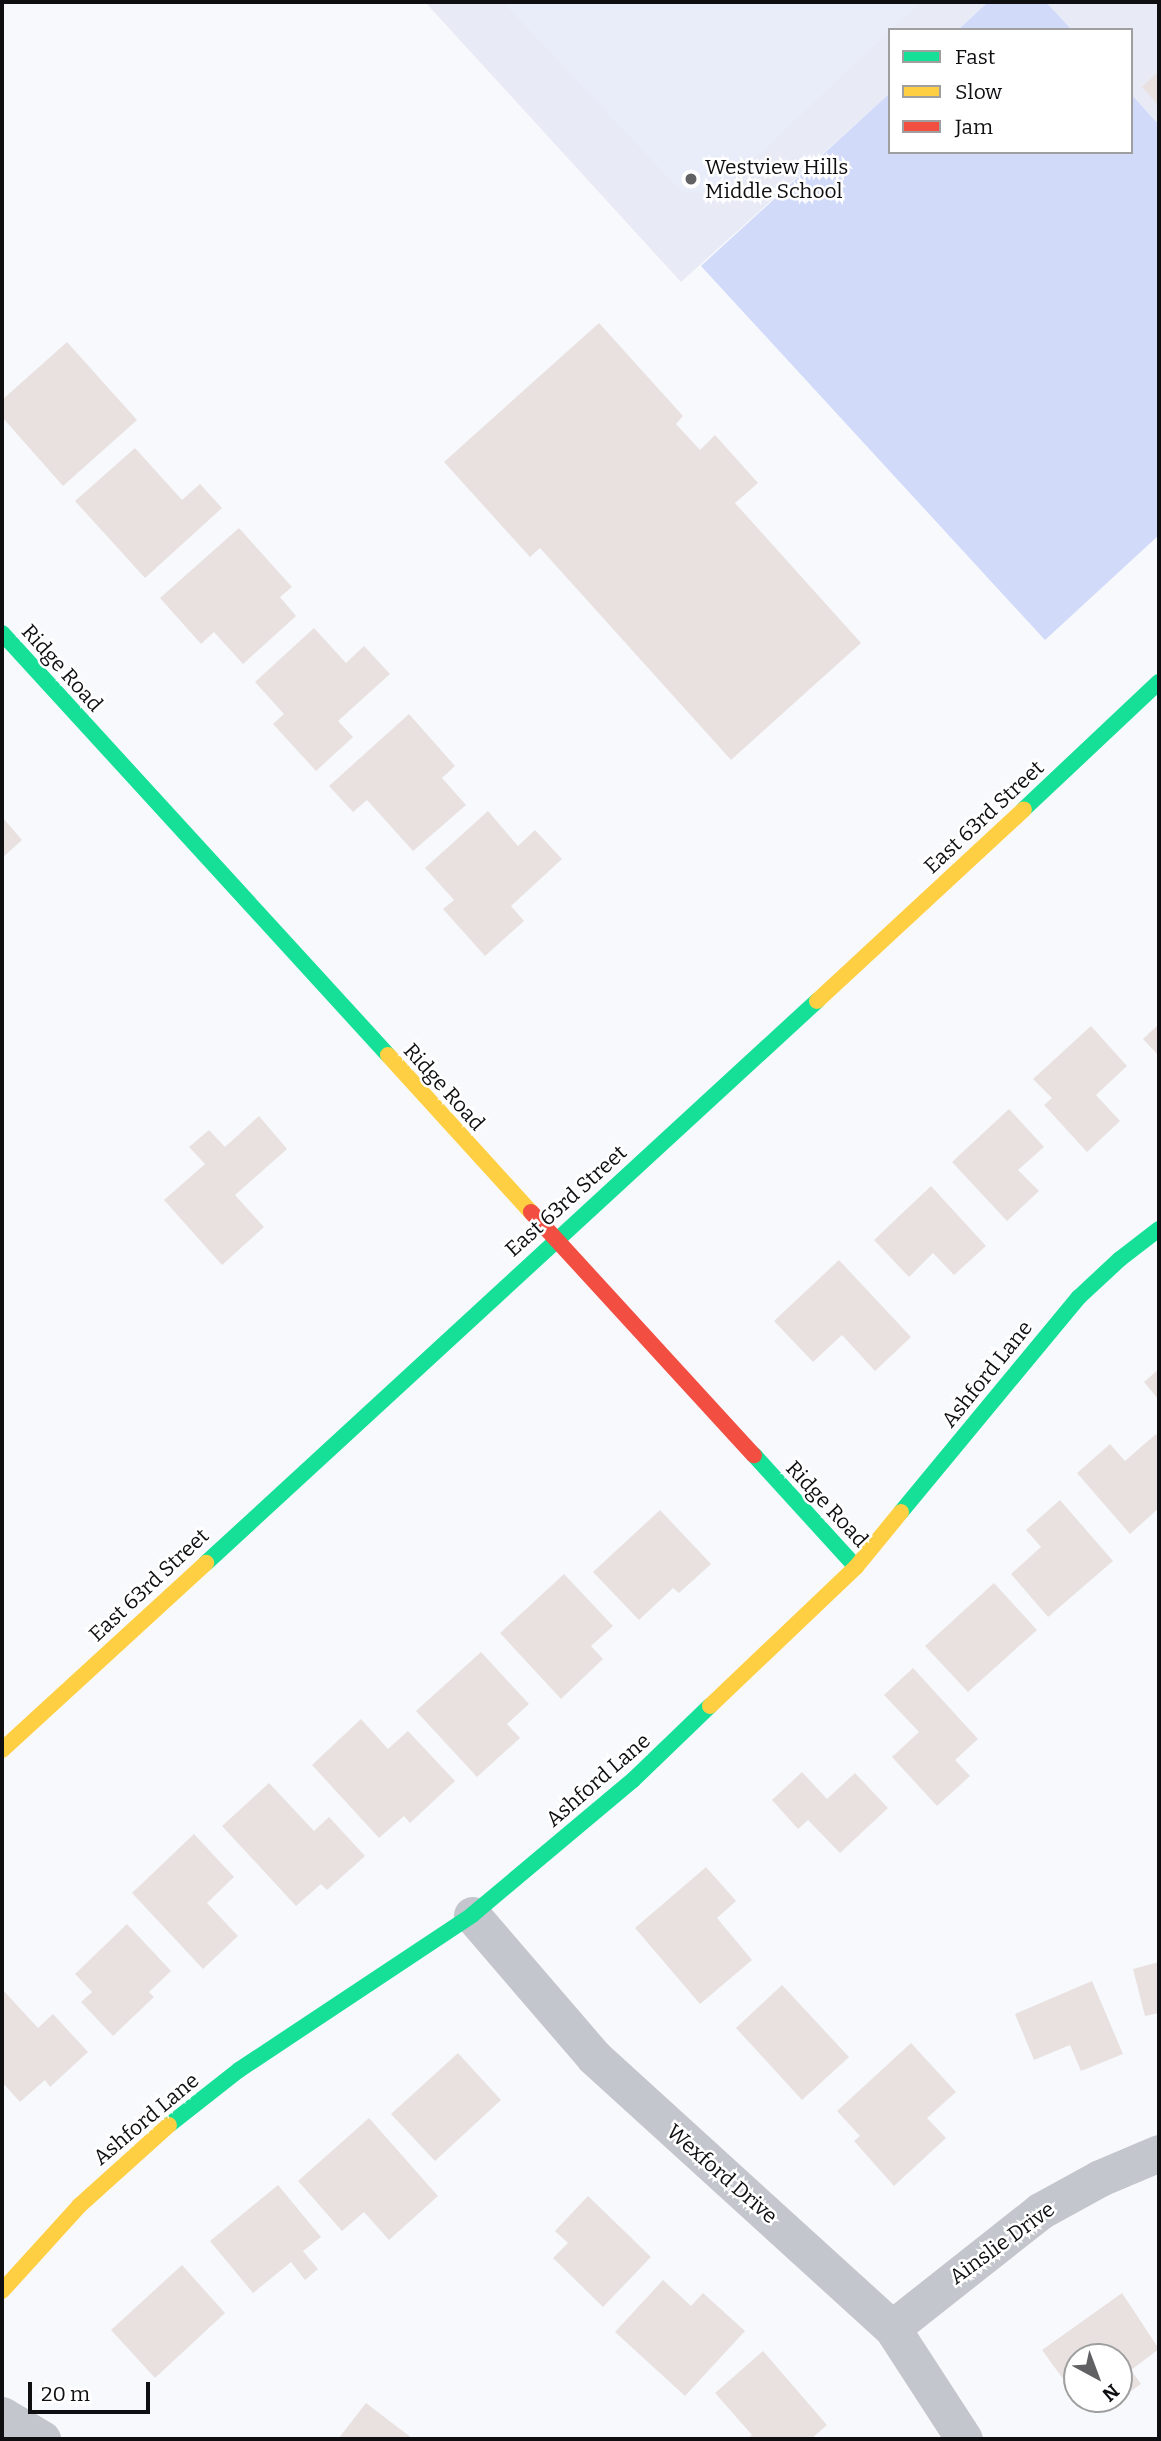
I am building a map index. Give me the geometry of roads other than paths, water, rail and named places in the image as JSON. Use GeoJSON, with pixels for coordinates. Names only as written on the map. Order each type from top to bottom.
{"type":"FeatureCollection","features":[{"type":"Feature","properties":{"kind":"street","name":"Ridge Road"},"geometry":{"type":"LineString","coordinates":[[2,633],[856,1567]]}},
{"type":"Feature","properties":{"kind":"street","name":"East 63rd Street"},"geometry":{"type":"LineString","coordinates":[[2,1750],[886,938],[1159,682]]}},
{"type":"Feature","properties":{"kind":"street","name":"Ashford Lane"},"geometry":{"type":"LineString","coordinates":[[2,2291],[79,2206],[170,2124],[239,2070],[472,1915],[633,1780],[856,1567],[1064,1314],[1120,1259],[1159,1229]]}},
{"type":"Feature","properties":{"kind":"street","name":"Wexford Drive"},"geometry":{"type":"LineString","coordinates":[[472,1915],[594,2057],[892,2328],[964,2439]]}},
{"type":"Feature","properties":{"kind":"street","name":"Ainslie Drive"},"geometry":{"type":"LineString","coordinates":[[892,2328],[1040,2211],[1100,2178],[1159,2153]]}},
{"type":"Feature","properties":{"kind":"street"},"geometry":{"type":"LineString","coordinates":[[2,2416],[42,2439]]}},
{"type":"Feature","properties":{"kind":"place","name":"Westview Hills Middle School"},"geometry":{"type":"Point","coordinates":[691,179]}}]}
